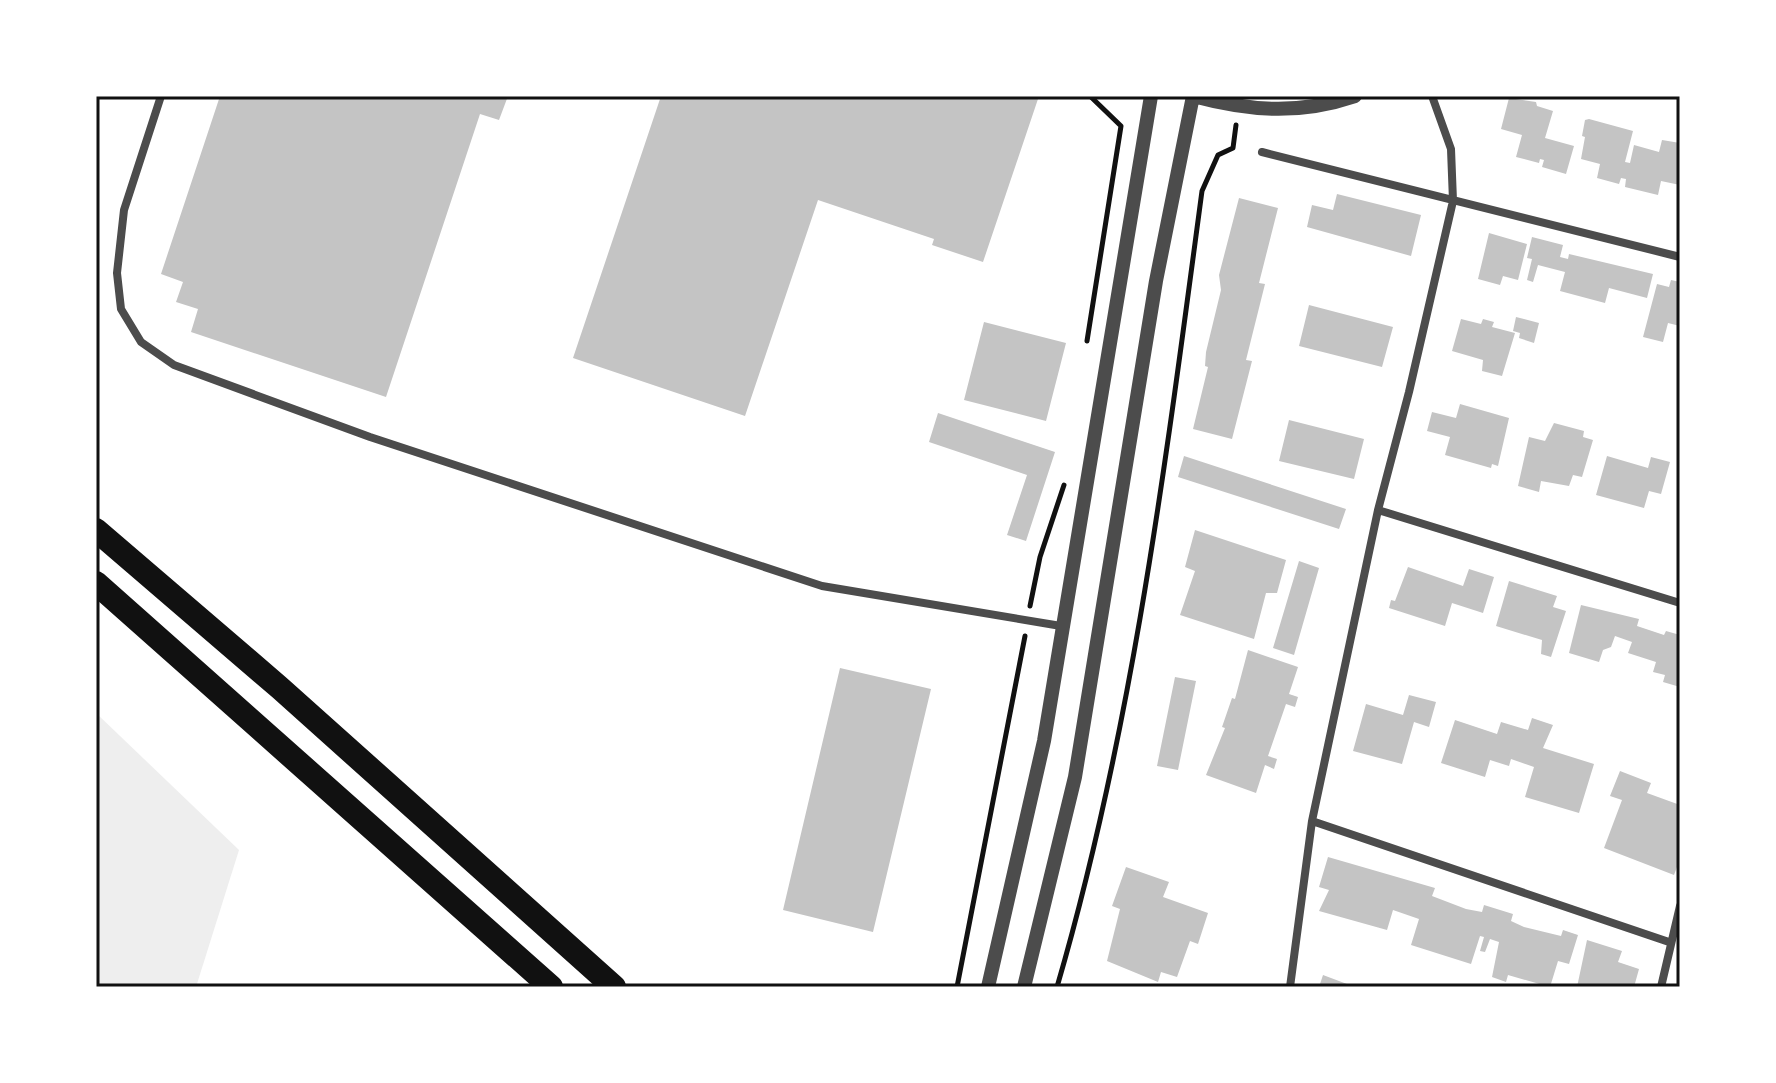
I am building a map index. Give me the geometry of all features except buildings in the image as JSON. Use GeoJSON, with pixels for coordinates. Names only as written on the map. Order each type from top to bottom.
{"type":"FeatureCollection","features":[{"type":"Feature","properties":{"kind":"highway"},"geometry":{"type":"LineString","coordinates":[[96,530],[280,688],[614,987]]}},
{"type":"Feature","properties":{"kind":"highway"},"geometry":{"type":"LineString","coordinates":[[96,583],[551,987]]}},
{"type":"Feature","properties":{"kind":"street"},"geometry":{"type":"LineString","coordinates":[[161,96],[124,210],[117,273],[121,309],[141,342],[174,365],[370,437],[822,586],[1061,626]]}},
{"type":"Feature","properties":{"kind":"street"},"geometry":{"type":"LineString","coordinates":[[988,987],[1044,741],[1151,96]]}},
{"type":"Feature","properties":{"kind":"street"},"geometry":{"type":"LineString","coordinates":[[1024,987],[1075,777],[1156,281],[1193,96],[1237,108],[1304,109],[1355,96]]}},
{"type":"Feature","properties":{"kind":"street"},"geometry":{"type":"LineString","coordinates":[[1290,987],[1312,821],[1378,510],[1453,201],[1451,149],[1432,96]]}},
{"type":"Feature","properties":{"kind":"street"},"geometry":{"type":"LineString","coordinates":[[1262,152],[1680,257]]}},
{"type":"Feature","properties":{"kind":"street"},"geometry":{"type":"LineString","coordinates":[[1378,510],[1680,603]]}},
{"type":"Feature","properties":{"kind":"street"},"geometry":{"type":"LineString","coordinates":[[1312,821],[1669,942]]}},
{"type":"Feature","properties":{"kind":"street"},"geometry":{"type":"LineString","coordinates":[[1661,987],[1669,942],[1680,906]]}},
{"type":"Feature","properties":{"kind":"path"},"geometry":{"type":"LineString","coordinates":[[1086,352],[1121,126],[1089,99],[1090,96]]}},
{"type":"Feature","properties":{"kind":"path"},"geometry":{"type":"LineString","coordinates":[[1057,987],[1081,905],[1129,689],[1160,502],[1202,191],[1218,155],[1233,148],[1237,108]]}},
{"type":"Feature","properties":{"kind":"path"},"geometry":{"type":"LineString","coordinates":[[957,987],[1040,557],[1065,479]]}},
{"type":"Feature","properties":{"kind":"shaded area"},"geometry":{"type":"Polygon","coordinates":[[[96,713],[239,850],[196,987],[96,987],[96,713]]]}}]}
